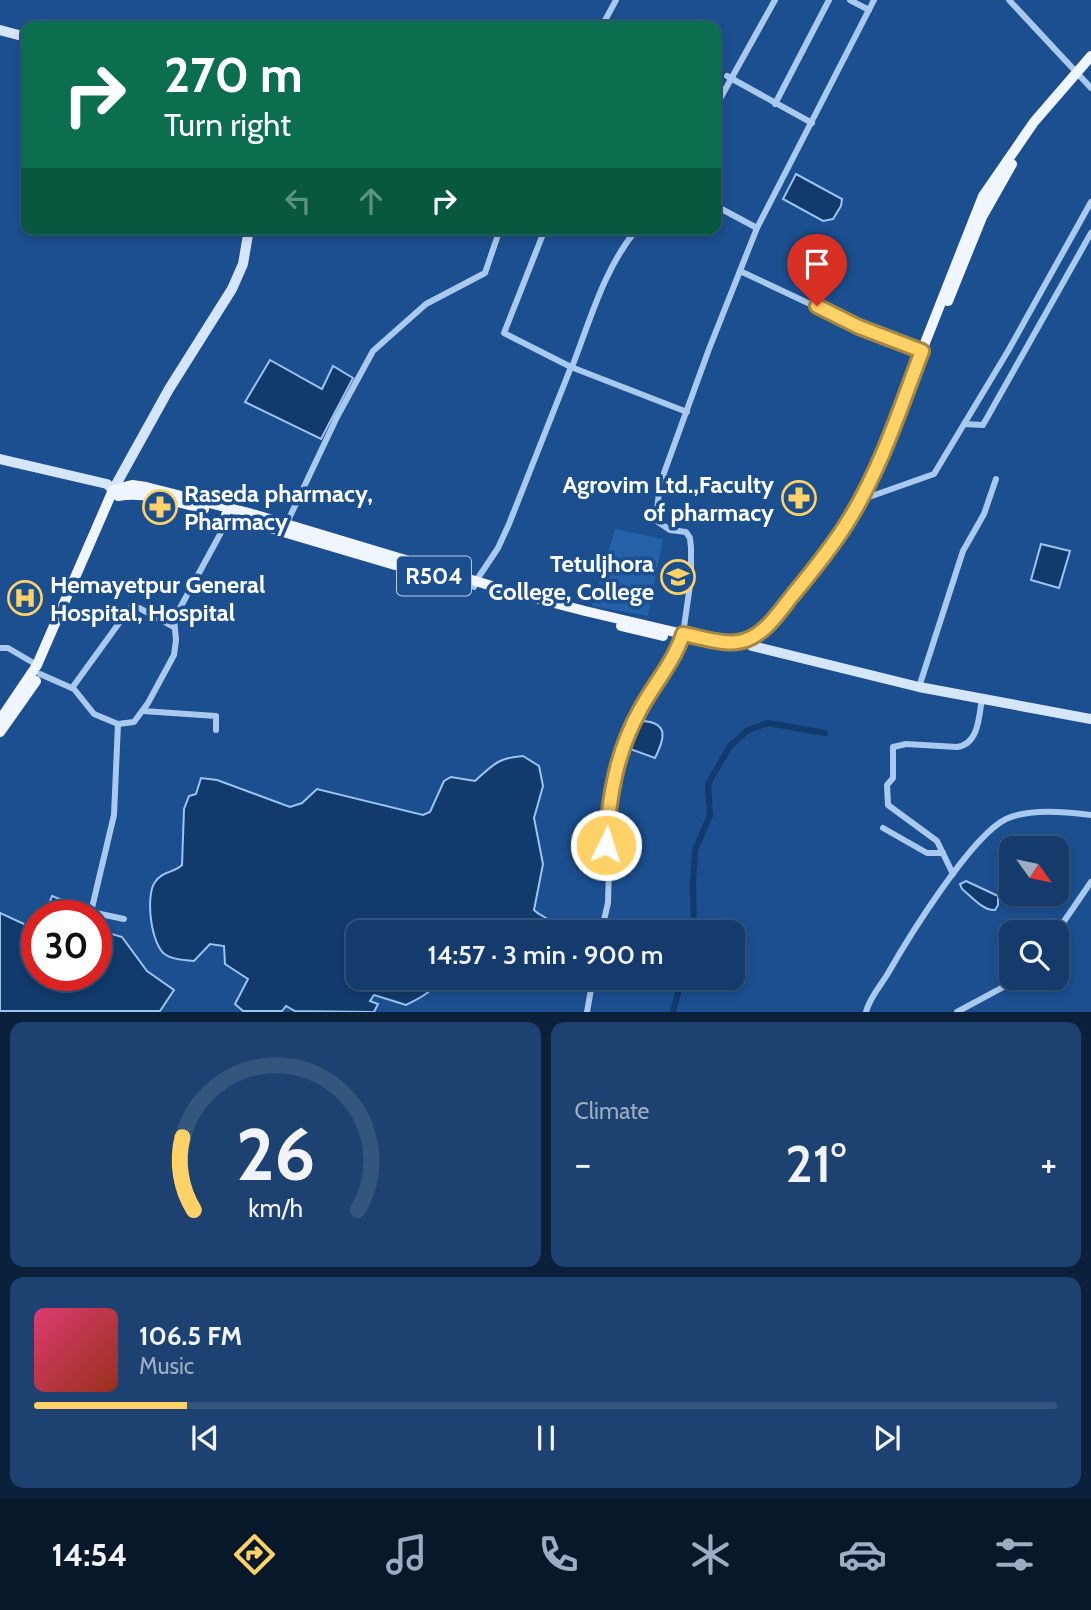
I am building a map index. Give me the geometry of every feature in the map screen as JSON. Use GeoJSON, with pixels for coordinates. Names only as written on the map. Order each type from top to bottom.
{"type":"FeatureCollection","features":[{"type":"Feature","properties":{"kind":"main road"},"geometry":{"type":"LineString","coordinates":[[748,643],[813,571],[848,522],[877,464],[983,196],[1034,122],[1091,56]]}},
{"type":"Feature","properties":{"kind":"main road"},"geometry":{"type":"LineString","coordinates":[[748,643],[774,626],[819,572],[849,531],[869,497],[993,194],[1078,72]]}},
{"type":"Feature","properties":{"kind":"main road","name":"R504"},"geometry":{"type":"LineString","coordinates":[[117,489],[146,487],[475,584],[731,649],[748,643]]}},
{"type":"Feature","properties":{"kind":"main road"},"geometry":{"type":"LineString","coordinates":[[0,732],[38,670],[117,489]]}},
{"type":"Feature","properties":{"kind":"main road","name":"R504"},"geometry":{"type":"LineString","coordinates":[[117,489],[285,529]]}},
{"type":"Feature","properties":{"kind":"main road"},"geometry":{"type":"LineString","coordinates":[[0,720],[38,670]]}},
{"type":"Feature","properties":{"kind":"street"},"geometry":{"type":"LineString","coordinates":[[605,21],[616,0]]}},
{"type":"Feature","properties":{"kind":"street"},"geometry":{"type":"LineString","coordinates":[[721,96],[775,0]]}},
{"type":"Feature","properties":{"kind":"street"},"geometry":{"type":"LineString","coordinates":[[775,104],[829,0]]}},
{"type":"Feature","properties":{"kind":"street"},"geometry":{"type":"LineString","coordinates":[[850,0],[869,10]]}},
{"type":"Feature","properties":{"kind":"street"},"geometry":{"type":"LineString","coordinates":[[604,920],[609,892],[606,845],[615,771],[640,710],[682,637],[691,578],[690,538],[686,532],[670,530],[658,522],[660,484],[757,228],[874,0]]}},
{"type":"Feature","properties":{"kind":"street"},"geometry":{"type":"LineString","coordinates":[[1009,0],[1091,88]]}},
{"type":"Feature","properties":{"kind":"street"},"geometry":{"type":"LineString","coordinates":[[0,30],[21,36]]}},
{"type":"Feature","properties":{"kind":"street"},"geometry":{"type":"LineString","coordinates":[[730,77],[812,123]]}},
{"type":"Feature","properties":{"kind":"street"},"geometry":{"type":"LineString","coordinates":[[869,497],[934,474],[1008,351],[1091,202]]}},
{"type":"Feature","properties":{"kind":"street"},"geometry":{"type":"LineString","coordinates":[[721,209],[757,228]]}},
{"type":"Feature","properties":{"kind":"street"},"geometry":{"type":"LineString","coordinates":[[964,424],[983,425],[1091,233]]}},
{"type":"Feature","properties":{"kind":"street"},"geometry":{"type":"LineString","coordinates":[[0,458],[107,484],[117,489],[169,389],[232,289],[243,264],[248,235]]}},
{"type":"Feature","properties":{"kind":"street"},"geometry":{"type":"LineString","coordinates":[[285,529],[337,417],[373,351],[426,304],[485,273],[498,235]]}},
{"type":"Feature","properties":{"kind":"street"},"geometry":{"type":"LineString","coordinates":[[543,235],[504,332],[571,367],[687,412]]}},
{"type":"Feature","properties":{"kind":"street"},"geometry":{"type":"LineString","coordinates":[[475,584],[498,548],[509,524],[606,280],[632,235]]}},
{"type":"Feature","properties":{"kind":"street"},"geometry":{"type":"LineString","coordinates":[[740,271],[859,327],[922,351]]}},
{"type":"Feature","properties":{"kind":"street"},"geometry":{"type":"LineString","coordinates":[[919,687],[963,551],[984,514],[996,479]]}},
{"type":"Feature","properties":{"kind":"street"},"geometry":{"type":"LineString","coordinates":[[0,648],[8,648],[38,670],[72,688],[94,714],[118,724],[134,722],[173,656],[176,640],[174,619],[230,516]]}},
{"type":"Feature","properties":{"kind":"street"},"geometry":{"type":"LineString","coordinates":[[72,688],[130,608],[139,608],[174,626]]}},
{"type":"Feature","properties":{"kind":"street"},"geometry":{"type":"LineString","coordinates":[[748,643],[919,687],[1091,719]]}},
{"type":"Feature","properties":{"kind":"street"},"geometry":{"type":"LineString","coordinates":[[953,874],[941,846],[888,805],[887,785],[892,778],[893,747],[906,744],[965,746],[971,742],[974,734],[982,698]]}},
{"type":"Feature","properties":{"kind":"street"},"geometry":{"type":"LineString","coordinates":[[142,711],[216,716],[216,730]]}},
{"type":"Feature","properties":{"kind":"street"},"geometry":{"type":"LineString","coordinates":[[118,724],[114,815],[91,912],[124,919]]}},
{"type":"Feature","properties":{"kind":"street"},"geometry":{"type":"LineString","coordinates":[[866,1012],[908,938],[953,874],[982,839],[1003,820],[1020,814],[1091,815]]}},
{"type":"Feature","properties":{"kind":"street"},"geometry":{"type":"LineString","coordinates":[[883,828],[927,853],[943,853]]}},
{"type":"Feature","properties":{"kind":"street"},"geometry":{"type":"LineString","coordinates":[[1066,920],[1088,893],[1091,882]]}},
{"type":"Feature","properties":{"kind":"street"},"geometry":{"type":"LineString","coordinates":[[957,1012],[999,989]]}},
{"type":"Feature","properties":{"kind":"street"},"geometry":{"type":"LineString","coordinates":[[587,1012],[591,990]]}},
{"type":"Feature","properties":{"kind":"shaded area"},"geometry":{"type":"Polygon","coordinates":[[[796,174],[842,199],[833,219],[823,221],[783,199],[796,174]]]}},
{"type":"Feature","properties":{"kind":"shaded area"},"geometry":{"type":"Polygon","coordinates":[[[270,360],[322,389],[333,366],[353,378],[321,439],[245,402],[270,360]]]}},
{"type":"Feature","properties":{"kind":"shaded area"},"geometry":{"type":"Polygon","coordinates":[[[615,529],[663,539],[648,616],[592,606],[615,529]]]}},
{"type":"Feature","properties":{"kind":"shaded area"},"geometry":{"type":"Polygon","coordinates":[[[1041,544],[1070,551],[1059,588],[1031,580],[1041,544]]]}},
{"type":"Feature","properties":{"kind":"shaded area"},"geometry":{"type":"Polygon","coordinates":[[[643,721],[652,722],[661,729],[661,745],[655,758],[630,749],[638,726],[643,721]]]}},
{"type":"Feature","properties":{"kind":"shaded area"},"geometry":{"type":"Polygon","coordinates":[[[523,756],[539,766],[543,786],[534,818],[543,864],[534,910],[549,920],[346,920],[346,990],[431,990],[421,997],[406,1005],[374,995],[370,1001],[378,1004],[374,1012],[295,1011],[286,1006],[282,1011],[243,1011],[235,1004],[248,979],[225,964],[224,946],[210,944],[194,961],[169,957],[161,950],[151,920],[152,889],[161,876],[182,865],[184,809],[189,796],[196,794],[201,778],[217,780],[290,807],[302,803],[317,789],[423,815],[430,812],[444,781],[451,777],[475,781],[491,767],[523,756]]]}},
{"type":"Feature","properties":{"kind":"shaded area"},"geometry":{"type":"Polygon","coordinates":[[[966,881],[998,896],[995,910],[982,906],[962,889],[960,884],[966,881]]]}},
{"type":"Feature","properties":{"kind":"shaded area"},"geometry":{"type":"Polygon","coordinates":[[[0,913],[21,923],[21,991],[112,991],[112,934],[122,937],[147,971],[174,990],[160,1011],[0,1011],[0,913]]]}},
{"type":"Feature","properties":{"kind":"waterway"},"geometry":{"type":"LineString","coordinates":[[694,920],[695,850],[710,815],[708,784],[730,746],[748,730],[768,723],[825,733]]}},
{"type":"Feature","properties":{"kind":"waterway"},"geometry":{"type":"LineString","coordinates":[[673,1012],[679,990]]}},
{"type":"Feature","properties":{"kind":"place","name":"Agrovim Ltd.,Faculty of pharmacy"},"geometry":{"type":"Point","coordinates":[799,498]}},
{"type":"Feature","properties":{"kind":"place","name":"Raseda pharmacy, Pharmacy"},"geometry":{"type":"Point","coordinates":[160,507]}},
{"type":"Feature","properties":{"kind":"place","name":"Tetuljhora College, College"},"geometry":{"type":"Point","coordinates":[678,577]}},
{"type":"Feature","properties":{"kind":"place","name":"Hemayetpur General Hospital, Hospital"},"geometry":{"type":"Point","coordinates":[25,598]}},
{"type":"Feature","properties":{"kind":"route"},"geometry":{"type":"LineString","coordinates":[[606,845],[617,761],[640,710],[683,634],[720,641],[744,641],[757,635],[768,625],[813,571],[848,522],[877,464],[922,351],[859,327],[817,306]]}}]}
